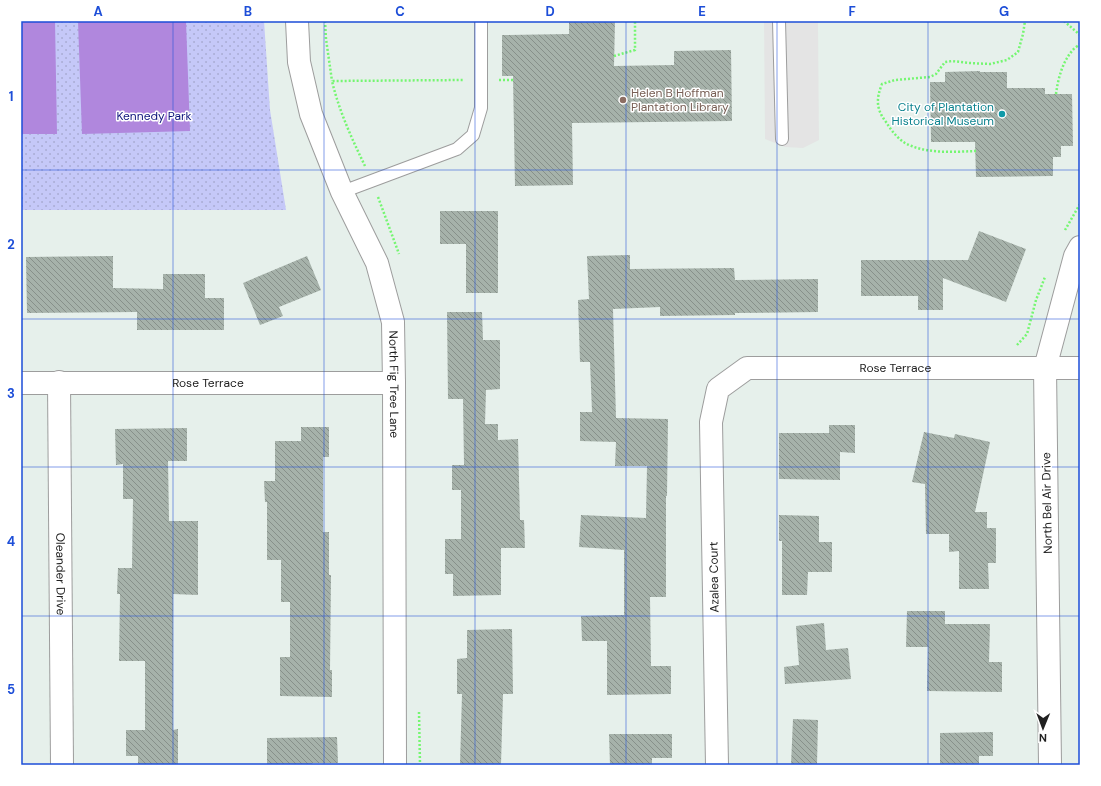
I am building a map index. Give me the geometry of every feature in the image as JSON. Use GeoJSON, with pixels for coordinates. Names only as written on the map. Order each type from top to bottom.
{"type":"FeatureCollection","features":[{"type":"Feature","properties":{"kind":"street","name":"North Fig Tree Lane"},"geometry":{"type":"LineString","coordinates":[[297,21],[299,62],[311,114],[342,192],[377,263],[392,322],[394,383],[395,765]]}},
{"type":"Feature","properties":{"kind":"street","name":"North Bel Air Drive"},"geometry":{"type":"LineString","coordinates":[[1050,765],[1045,368],[1075,256],[1080,247]]}},
{"type":"Feature","properties":{"kind":"street","name":"Rose Terrace"},"geometry":{"type":"LineString","coordinates":[[718,389],[747,368],[1080,368]]}},
{"type":"Feature","properties":{"kind":"street","name":"Oleander Drive"},"geometry":{"type":"LineString","coordinates":[[59,382],[62,765]]}},
{"type":"Feature","properties":{"kind":"street","name":"Rose Terrace"},"geometry":{"type":"LineString","coordinates":[[21,383],[394,383]]}},
{"type":"Feature","properties":{"kind":"street","name":"Azalea Court"},"geometry":{"type":"LineString","coordinates":[[717,765],[711,422],[718,389]]}},
{"type":"Feature","properties":{"kind":"lane"},"geometry":{"type":"LineString","coordinates":[[342,192],[457,149],[473,135],[481,108],[481,21]]}},
{"type":"Feature","properties":{"kind":"lane"},"geometry":{"type":"LineString","coordinates":[[778,21],[782,139]]}},
{"type":"Feature","properties":{"kind":"path"},"geometry":{"type":"LineString","coordinates":[[325,21],[332,81]]}},
{"type":"Feature","properties":{"kind":"path"},"geometry":{"type":"LineString","coordinates":[[614,56],[635,50],[635,21]]}},
{"type":"Feature","properties":{"kind":"path"},"geometry":{"type":"LineString","coordinates":[[976,152],[945,152],[926,150],[903,142],[892,131],[878,108],[878,95],[882,84],[895,80],[930,77],[936,74],[945,62],[952,61],[969,64],[990,64],[1007,60],[1018,52],[1025,21]]}},
{"type":"Feature","properties":{"kind":"path"},"geometry":{"type":"LineString","coordinates":[[1064,21],[1080,35]]}},
{"type":"Feature","properties":{"kind":"path"},"geometry":{"type":"LineString","coordinates":[[1056,94],[1058,81],[1064,66],[1072,51],[1080,44]]}},
{"type":"Feature","properties":{"kind":"path"},"geometry":{"type":"LineString","coordinates":[[502,80],[513,80]]}},
{"type":"Feature","properties":{"kind":"path"},"geometry":{"type":"LineString","coordinates":[[1064,232],[1080,204]]}},
{"type":"Feature","properties":{"kind":"path"},"geometry":{"type":"LineString","coordinates":[[1014,347],[1027,334],[1036,300],[1046,272]]}},
{"type":"Feature","properties":{"kind":"green space","name":"Kennedy Park"},"geometry":{"type":"Polygon","coordinates":[[[21,21],[264,21],[270,110],[286,210],[21,210],[21,21]]]}},
{"type":"Feature","properties":{"kind":"green space"},"geometry":{"type":"Polygon","coordinates":[[[21,21],[55,21],[57,134],[21,134],[21,21]]]}},
{"type":"Feature","properties":{"kind":"green space"},"geometry":{"type":"Polygon","coordinates":[[[78,21],[186,21],[190,131],[82,134],[78,21]]]}},
{"type":"Feature","properties":{"kind":"shaded area"},"geometry":{"type":"Polygon","coordinates":[[[764,21],[818,21],[819,140],[803,148],[785,147],[765,139],[764,21]]]}},
{"type":"Feature","properties":{"kind":"building","name":"Helen B Hoffman Plantation Library"},"geometry":{"type":"Polygon","coordinates":[[[569,21],[615,21],[614,66],[674,65],[674,51],[731,50],[732,121],[572,123],[573,185],[515,186],[513,76],[502,76],[502,35],[569,34],[569,21]]]}},
{"type":"Feature","properties":{"kind":"building","name":"City of Plantation Historical Museum"},"geometry":{"type":"Polygon","coordinates":[[[945,72],[1007,72],[1007,88],[1045,88],[1045,94],[1072,94],[1073,146],[1061,146],[1061,157],[1053,157],[1053,176],[976,177],[975,142],[931,142],[930,82],[945,82],[945,72]]]}},
{"type":"Feature","properties":{"kind":"building"},"geometry":{"type":"Polygon","coordinates":[[[440,211],[498,211],[498,293],[466,293],[466,244],[440,244],[440,211]]]}},
{"type":"Feature","properties":{"kind":"building"},"geometry":{"type":"Polygon","coordinates":[[[979,231],[1026,249],[1006,302],[943,278],[943,310],[918,310],[918,296],[861,296],[861,260],[968,260],[979,231]]]}},
{"type":"Feature","properties":{"kind":"building"},"geometry":{"type":"Polygon","coordinates":[[[630,255],[630,269],[734,268],[735,280],[818,279],[818,312],[660,316],[660,307],[613,309],[616,418],[668,419],[666,597],[650,597],[651,666],[671,666],[671,694],[607,695],[607,641],[582,641],[581,616],[624,615],[624,550],[579,547],[581,515],[646,518],[647,466],[615,466],[616,442],[580,441],[580,412],[592,412],[590,362],[580,362],[578,300],[589,299],[587,256],[630,255]]]}},
{"type":"Feature","properties":{"kind":"building"},"geometry":{"type":"Polygon","coordinates":[[[113,256],[113,288],[163,289],[163,274],[205,274],[205,298],[224,298],[224,330],[137,330],[137,312],[27,313],[26,257],[113,256]]]}},
{"type":"Feature","properties":{"kind":"building"},"geometry":{"type":"Polygon","coordinates":[[[307,256],[321,290],[279,307],[283,316],[260,325],[243,283],[307,256]]]}},
{"type":"Feature","properties":{"kind":"building"},"geometry":{"type":"Polygon","coordinates":[[[447,312],[482,312],[483,340],[500,340],[500,389],[486,390],[485,424],[498,424],[498,440],[518,439],[520,520],[524,520],[525,548],[501,548],[501,595],[453,596],[453,574],[445,574],[445,539],[461,539],[461,490],[452,490],[452,465],[464,465],[463,399],[448,399],[447,312]]]}},
{"type":"Feature","properties":{"kind":"building"},"geometry":{"type":"Polygon","coordinates":[[[829,425],[855,425],[855,453],[840,452],[840,480],[779,479],[779,433],[829,433],[829,425]]]}},
{"type":"Feature","properties":{"kind":"building"},"geometry":{"type":"Polygon","coordinates":[[[301,427],[329,427],[329,457],[323,457],[323,532],[329,532],[329,575],[331,575],[330,670],[332,670],[332,697],[280,696],[280,657],[290,657],[290,602],[281,602],[281,560],[267,560],[267,502],[265,502],[264,481],[275,481],[275,441],[301,441],[301,427]]]}},
{"type":"Feature","properties":{"kind":"building"},"geometry":{"type":"Polygon","coordinates":[[[187,428],[187,461],[168,461],[169,521],[198,521],[198,595],[173,594],[173,730],[178,729],[178,765],[138,765],[138,756],[126,756],[126,730],[145,730],[145,661],[119,661],[120,594],[117,594],[118,568],[132,568],[133,499],[123,499],[123,464],[116,465],[115,429],[187,428]]]}},
{"type":"Feature","properties":{"kind":"building"},"geometry":{"type":"Polygon","coordinates":[[[924,432],[954,438],[955,434],[990,442],[975,512],[987,512],[987,528],[996,528],[996,563],[988,563],[989,589],[959,589],[959,551],[949,552],[949,534],[926,534],[925,484],[912,482],[924,432]]]}},
{"type":"Feature","properties":{"kind":"building"},"geometry":{"type":"Polygon","coordinates":[[[779,515],[819,516],[819,542],[832,542],[832,572],[808,572],[807,595],[782,595],[782,541],[779,541],[779,515]]]}},
{"type":"Feature","properties":{"kind":"building"},"geometry":{"type":"Polygon","coordinates":[[[907,611],[945,611],[945,624],[990,624],[989,662],[1002,662],[1002,692],[927,691],[928,647],[906,647],[907,611]]]}},
{"type":"Feature","properties":{"kind":"building"},"geometry":{"type":"Polygon","coordinates":[[[824,623],[826,650],[848,648],[851,679],[785,684],[784,667],[799,665],[796,626],[824,623]]]}},
{"type":"Feature","properties":{"kind":"building"},"geometry":{"type":"Polygon","coordinates":[[[512,629],[513,694],[503,694],[501,765],[460,765],[462,694],[457,694],[457,659],[467,658],[467,630],[512,629]]]}},
{"type":"Feature","properties":{"kind":"building"},"geometry":{"type":"Polygon","coordinates":[[[793,719],[818,720],[817,765],[791,765],[793,719]]]}},
{"type":"Feature","properties":{"kind":"building"},"geometry":{"type":"Polygon","coordinates":[[[993,732],[993,756],[979,756],[979,765],[940,765],[940,733],[993,732]]]}},
{"type":"Feature","properties":{"kind":"building"},"geometry":{"type":"Polygon","coordinates":[[[609,734],[672,734],[672,758],[652,758],[652,765],[610,765],[609,734]]]}},
{"type":"Feature","properties":{"kind":"building"},"geometry":{"type":"Polygon","coordinates":[[[337,737],[338,763],[312,763],[312,765],[267,765],[267,738],[337,737]]]}},
{"type":"Feature","properties":{"kind":"place","name":"Helen B Hoffman Plantation Library"},"geometry":{"type":"Point","coordinates":[623,100]}},
{"type":"Feature","properties":{"kind":"place","name":"City of Plantation Historical Museum"},"geometry":{"type":"Point","coordinates":[1002,114]}}]}
